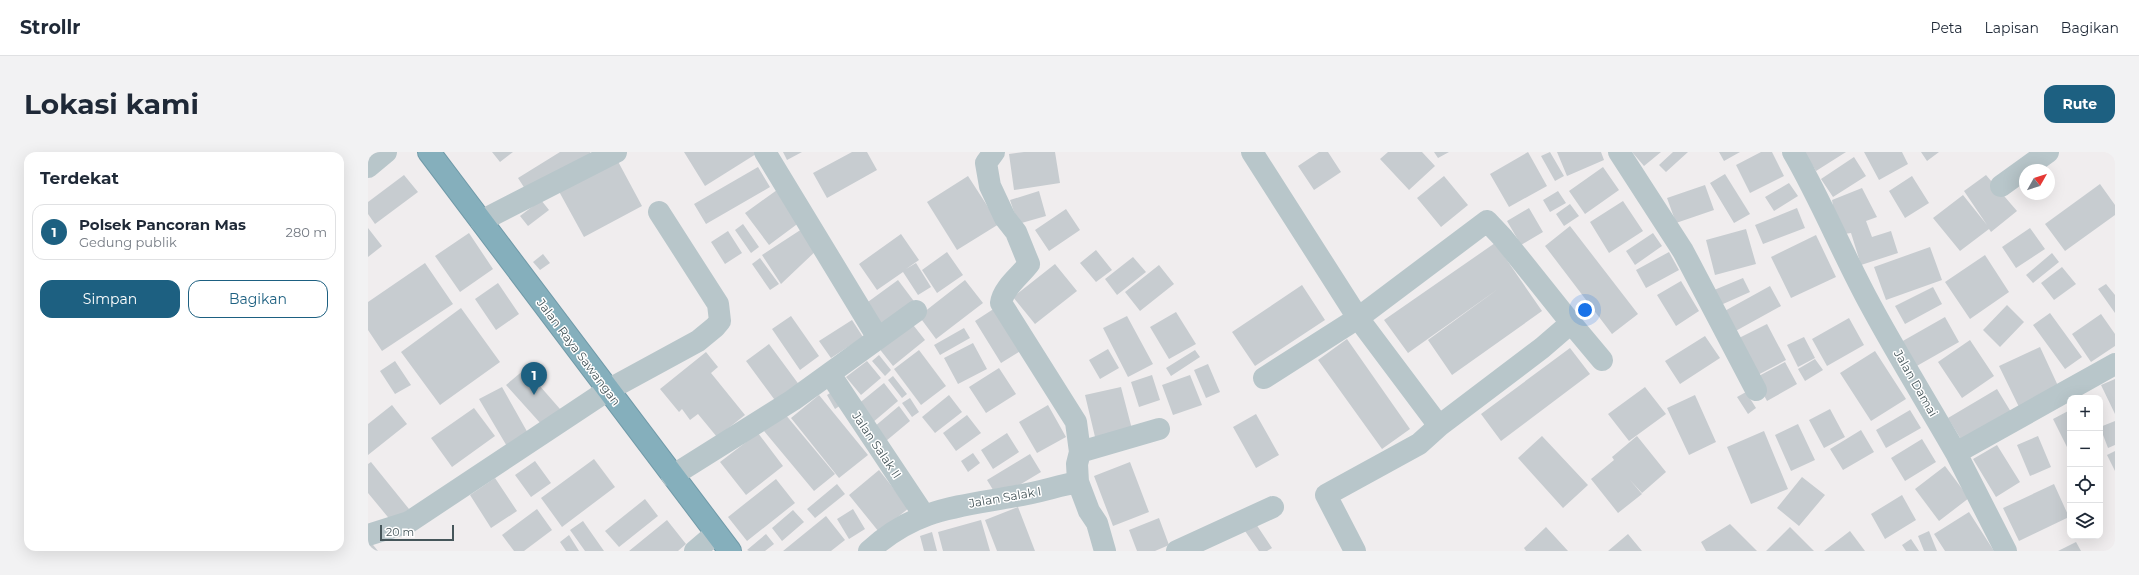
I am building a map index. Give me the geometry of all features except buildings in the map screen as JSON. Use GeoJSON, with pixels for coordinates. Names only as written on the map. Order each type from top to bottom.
{"type":"FeatureCollection","features":[{"type":"Feature","properties":{"kind":"highway","name":"Jalan Raya Sawangan"},"geometry":{"type":"LineString","coordinates":[[429,152],[730,551]]}},
{"type":"Feature","properties":{"kind":"street"},"geometry":{"type":"LineString","coordinates":[[368,167],[386,152]]}},
{"type":"Feature","properties":{"kind":"street"},"geometry":{"type":"LineString","coordinates":[[481,221],[616,152]]}},
{"type":"Feature","properties":{"kind":"street"},"geometry":{"type":"LineString","coordinates":[[765,152],[878,338]]}},
{"type":"Feature","properties":{"kind":"street"},"geometry":{"type":"LineString","coordinates":[[994,152],[986,163],[990,186],[1005,218],[1016,232],[1029,264],[1002,295],[1001,303],[1076,422],[1080,452],[1077,464],[1078,482],[1090,511],[1097,523],[1106,551]]}},
{"type":"Feature","properties":{"kind":"street"},"geometry":{"type":"LineString","coordinates":[[1252,152],[1358,318],[1418,401],[1439,426]]}},
{"type":"Feature","properties":{"kind":"street"},"geometry":{"type":"LineString","coordinates":[[1619,152],[1683,251],[1756,390]]}},
{"type":"Feature","properties":{"kind":"street","name":"Jalan Damai"},"geometry":{"type":"LineString","coordinates":[[1793,152],[1816,193],[1842,251],[1871,307],[1956,453],[2006,551]]}},
{"type":"Feature","properties":{"kind":"street"},"geometry":{"type":"LineString","coordinates":[[2001,186],[2048,152]]}},
{"type":"Feature","properties":{"kind":"street"},"geometry":{"type":"LineString","coordinates":[[368,535],[409,522],[608,390],[698,341],[715,327],[720,321],[718,304],[708,286],[659,212]]}},
{"type":"Feature","properties":{"kind":"street"},"geometry":{"type":"LineString","coordinates":[[1264,378],[1358,318],[1487,221],[1503,238],[1602,360]]}},
{"type":"Feature","properties":{"kind":"street"},"geometry":{"type":"LineString","coordinates":[[672,476],[794,400],[916,310]]}},
{"type":"Feature","properties":{"kind":"street"},"geometry":{"type":"LineString","coordinates":[[1356,551],[1326,495],[1419,444],[1439,426],[1536,352],[1571,323]]}},
{"type":"Feature","properties":{"kind":"street"},"geometry":{"type":"LineString","coordinates":[[1956,453],[2115,364]]}},
{"type":"Feature","properties":{"kind":"street","name":"Jalan Salak II"},"geometry":{"type":"LineString","coordinates":[[830,374],[924,515]]}},
{"type":"Feature","properties":{"kind":"street"},"geometry":{"type":"LineString","coordinates":[[1080,452],[1159,428]]}},
{"type":"Feature","properties":{"kind":"street","name":"Jalan Salak I"},"geometry":{"type":"LineString","coordinates":[[869,551],[897,529],[924,515],[954,506],[1037,493],[1078,482]]}},
{"type":"Feature","properties":{"kind":"street"},"geometry":{"type":"LineString","coordinates":[[1177,551],[1273,507]]}},
{"type":"Feature","properties":{"kind":"street"},"geometry":{"type":"LineString","coordinates":[[695,551],[716,533]]}},
{"type":"Feature","properties":{"kind":"place","name":"Polsek Pancoran Mas"},"geometry":{"type":"Point","coordinates":[534,395]}}]}
